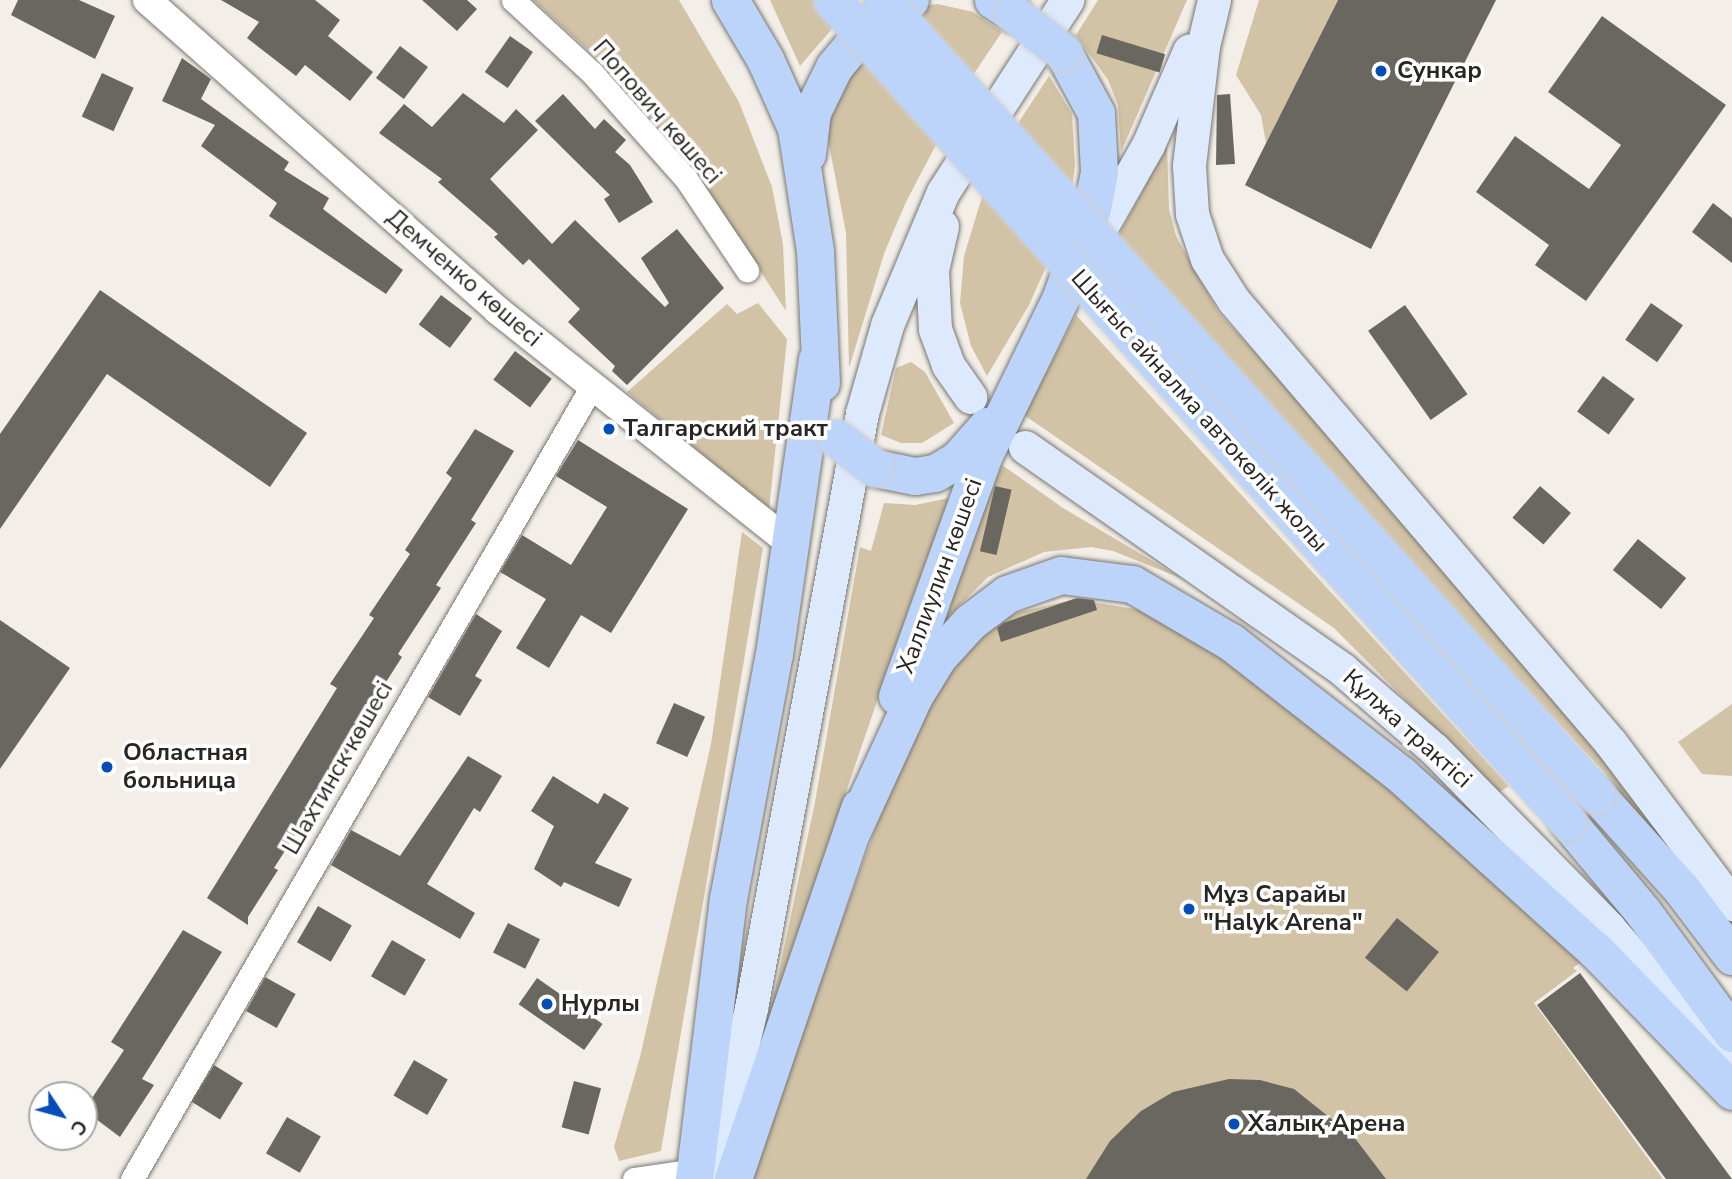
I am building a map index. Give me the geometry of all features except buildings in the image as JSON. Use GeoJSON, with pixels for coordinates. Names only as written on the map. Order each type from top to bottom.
{"type":"FeatureCollection","features":[{"type":"Feature","properties":{"kind":"main road"},"geometry":{"type":"LineString","coordinates":[[700,1176],[728,899],[791,544],[817,359],[819,296],[806,172],[796,128],[765,59],[730,0]]}},
{"type":"Feature","properties":{"kind":"main road"},"geometry":{"type":"LineString","coordinates":[[751,0],[765,59]]}},
{"type":"Feature","properties":{"kind":"main road","name":"Шығыс айналма автокөлік жолы"},"geometry":{"type":"LineString","coordinates":[[832,0],[1567,821],[1732,1032]]}},
{"type":"Feature","properties":{"kind":"main road","name":"Шығыс айналма автокөлік жолы"},"geometry":{"type":"LineString","coordinates":[[882,0],[1682,890],[1732,956]]}},
{"type":"Feature","properties":{"kind":"main road"},"geometry":{"type":"LineString","coordinates":[[806,172],[810,121],[821,88],[869,25],[910,0]]}},
{"type":"Feature","properties":{"kind":"main road"},"geometry":{"type":"LineString","coordinates":[[700,1176],[751,1008],[862,413],[898,289],[921,236],[978,132],[1067,0]]}},
{"type":"Feature","properties":{"kind":"main road"},"geometry":{"type":"LineString","coordinates":[[1211,0],[1189,166],[1192,214],[1207,259],[1234,301],[1610,742],[1732,904]]}},
{"type":"Feature","properties":{"kind":"main road","name":"Халлиулин көшесі"},"geometry":{"type":"LineString","coordinates":[[733,1179],[918,631],[984,456],[1012,390],[1060,297],[1148,145],[1211,0]]}},
{"type":"Feature","properties":{"kind":"main road"},"geometry":{"type":"LineString","coordinates":[[998,4],[1063,52],[1089,93],[1100,133],[1092,208],[1060,297]]}},
{"type":"Feature","properties":{"kind":"main road"},"geometry":{"type":"LineString","coordinates":[[970,397],[948,365],[935,329],[932,270],[950,203],[1022,64]]}},
{"type":"Feature","properties":{"kind":"main road"},"geometry":{"type":"LineString","coordinates":[[817,359],[825,416],[836,438],[876,468],[915,476],[935,473],[972,446],[1012,390]]}},
{"type":"Feature","properties":{"kind":"main road","name":"Құлжа трактісі"},"geometry":{"type":"LineString","coordinates":[[1026,447],[1343,670],[1434,749],[1608,928],[1732,1075]]}},
{"type":"Feature","properties":{"kind":"main road"},"geometry":{"type":"LineString","coordinates":[[852,831],[914,696],[937,657],[970,622],[1007,594],[1061,575],[1132,584],[1231,642],[1401,775],[1595,950],[1732,1091]]}},
{"type":"Feature","properties":{"kind":"street","name":"Демченко көшесі"},"geometry":{"type":"LineString","coordinates":[[147,0],[497,310],[791,544]]}},
{"type":"Feature","properties":{"kind":"street","name":"Попович көшесі"},"geometry":{"type":"LineString","coordinates":[[513,0],[592,72],[686,179],[747,270]]}},
{"type":"Feature","properties":{"kind":"street","name":"Шахтинск көшесі"},"geometry":{"type":"LineString","coordinates":[[132,1179],[592,386]]}},
{"type":"Feature","properties":{"kind":"street"},"geometry":{"type":"LineString","coordinates":[[634,1179],[700,1176]]}},
{"type":"Feature","properties":{"kind":"shaded area"},"geometry":{"type":"Polygon","coordinates":[[[533,0],[679,0],[739,102],[772,187],[783,244],[786,311],[691,164],[598,59],[533,0]]]}},
{"type":"Feature","properties":{"kind":"shaded area"},"geometry":{"type":"Polygon","coordinates":[[[770,0],[857,0],[800,66],[770,0]]]}},
{"type":"Feature","properties":{"kind":"shaded area"},"geometry":{"type":"Polygon","coordinates":[[[1098,0],[1187,0],[1121,152],[1118,105],[1108,80],[1076,35],[1098,0]]]}},
{"type":"Feature","properties":{"kind":"shaded area"},"geometry":{"type":"Polygon","coordinates":[[[1259,0],[1338,0],[1266,143],[1261,115],[1236,75],[1259,0]]]}},
{"type":"Feature","properties":{"kind":"shaded area"},"geometry":{"type":"Polygon","coordinates":[[[938,4],[973,12],[1002,32],[971,78],[906,202],[885,251],[849,368],[846,233],[826,129],[841,75],[922,6],[938,4]]]}},
{"type":"Feature","properties":{"kind":"shaded area"},"geometry":{"type":"Polygon","coordinates":[[[1049,76],[1072,114],[1075,165],[1071,195],[1063,229],[1029,305],[987,376],[971,346],[960,303],[964,256],[985,187],[1011,134],[1049,76]]]}},
{"type":"Feature","properties":{"kind":"shaded area"},"geometry":{"type":"Polygon","coordinates":[[[1167,145],[1169,209],[1176,236],[1219,313],[1425,538],[1684,851],[1668,858],[1613,782],[1114,244],[1167,145]]]}},
{"type":"Feature","properties":{"kind":"shaded area"},"geometry":{"type":"Polygon","coordinates":[[[758,303],[787,339],[769,510],[627,392],[727,304],[737,314],[758,303]]]}},
{"type":"Feature","properties":{"kind":"shaded area"},"geometry":{"type":"Polygon","coordinates":[[[1076,315],[1509,786],[1498,793],[1334,628],[1024,415],[1076,315]]]}},
{"type":"Feature","properties":{"kind":"shaded area"},"geometry":{"type":"Polygon","coordinates":[[[911,362],[925,372],[954,423],[922,443],[901,443],[881,435],[896,368],[911,362]]]}},
{"type":"Feature","properties":{"kind":"shaded area"},"geometry":{"type":"Polygon","coordinates":[[[1002,465],[1063,508],[1183,579],[1113,551],[1091,547],[1044,552],[988,577],[938,627],[1002,465]]]}},
{"type":"Feature","properties":{"kind":"shaded area"},"geometry":{"type":"Polygon","coordinates":[[[949,498],[770,1014],[815,802],[860,547],[871,551],[884,503],[915,505],[949,498]]]}},
{"type":"Feature","properties":{"kind":"shaded area"},"geometry":{"type":"Polygon","coordinates":[[[742,532],[763,548],[661,1151],[619,1161],[614,1147],[640,1057],[711,744],[742,532]]]}},
{"type":"Feature","properties":{"kind":"shaded area","name":"Мұз Сарайы \"Halyk Arena\""},"geometry":{"type":"Polygon","coordinates":[[[1075,599],[1140,610],[1188,631],[1304,711],[1585,959],[1573,968],[1577,971],[1534,1003],[1663,1179],[748,1179],[910,733],[956,660],[990,626],[1019,612],[1075,599]]]}},
{"type":"Feature","properties":{"kind":"shaded area"},"geometry":{"type":"Polygon","coordinates":[[[1732,704],[1732,776],[1702,774],[1678,742],[1732,704]]]}},
{"type":"Feature","properties":{"kind":"place","name":"Сункар"},"geometry":{"type":"Point","coordinates":[1381,71]}},
{"type":"Feature","properties":{"kind":"place","name":"Талгарский тракт"},"geometry":{"type":"Point","coordinates":[609,429]}},
{"type":"Feature","properties":{"kind":"place","name":"Областная больница"},"geometry":{"type":"Point","coordinates":[107,767]}},
{"type":"Feature","properties":{"kind":"place","name":"Мұз Сарайы \"Halyk Arena\""},"geometry":{"type":"Point","coordinates":[1189,909]}},
{"type":"Feature","properties":{"kind":"place","name":"Нурлы"},"geometry":{"type":"Point","coordinates":[547,1004]}},
{"type":"Feature","properties":{"kind":"place","name":"Халық Арена"},"geometry":{"type":"Point","coordinates":[1234,1124]}}]}
